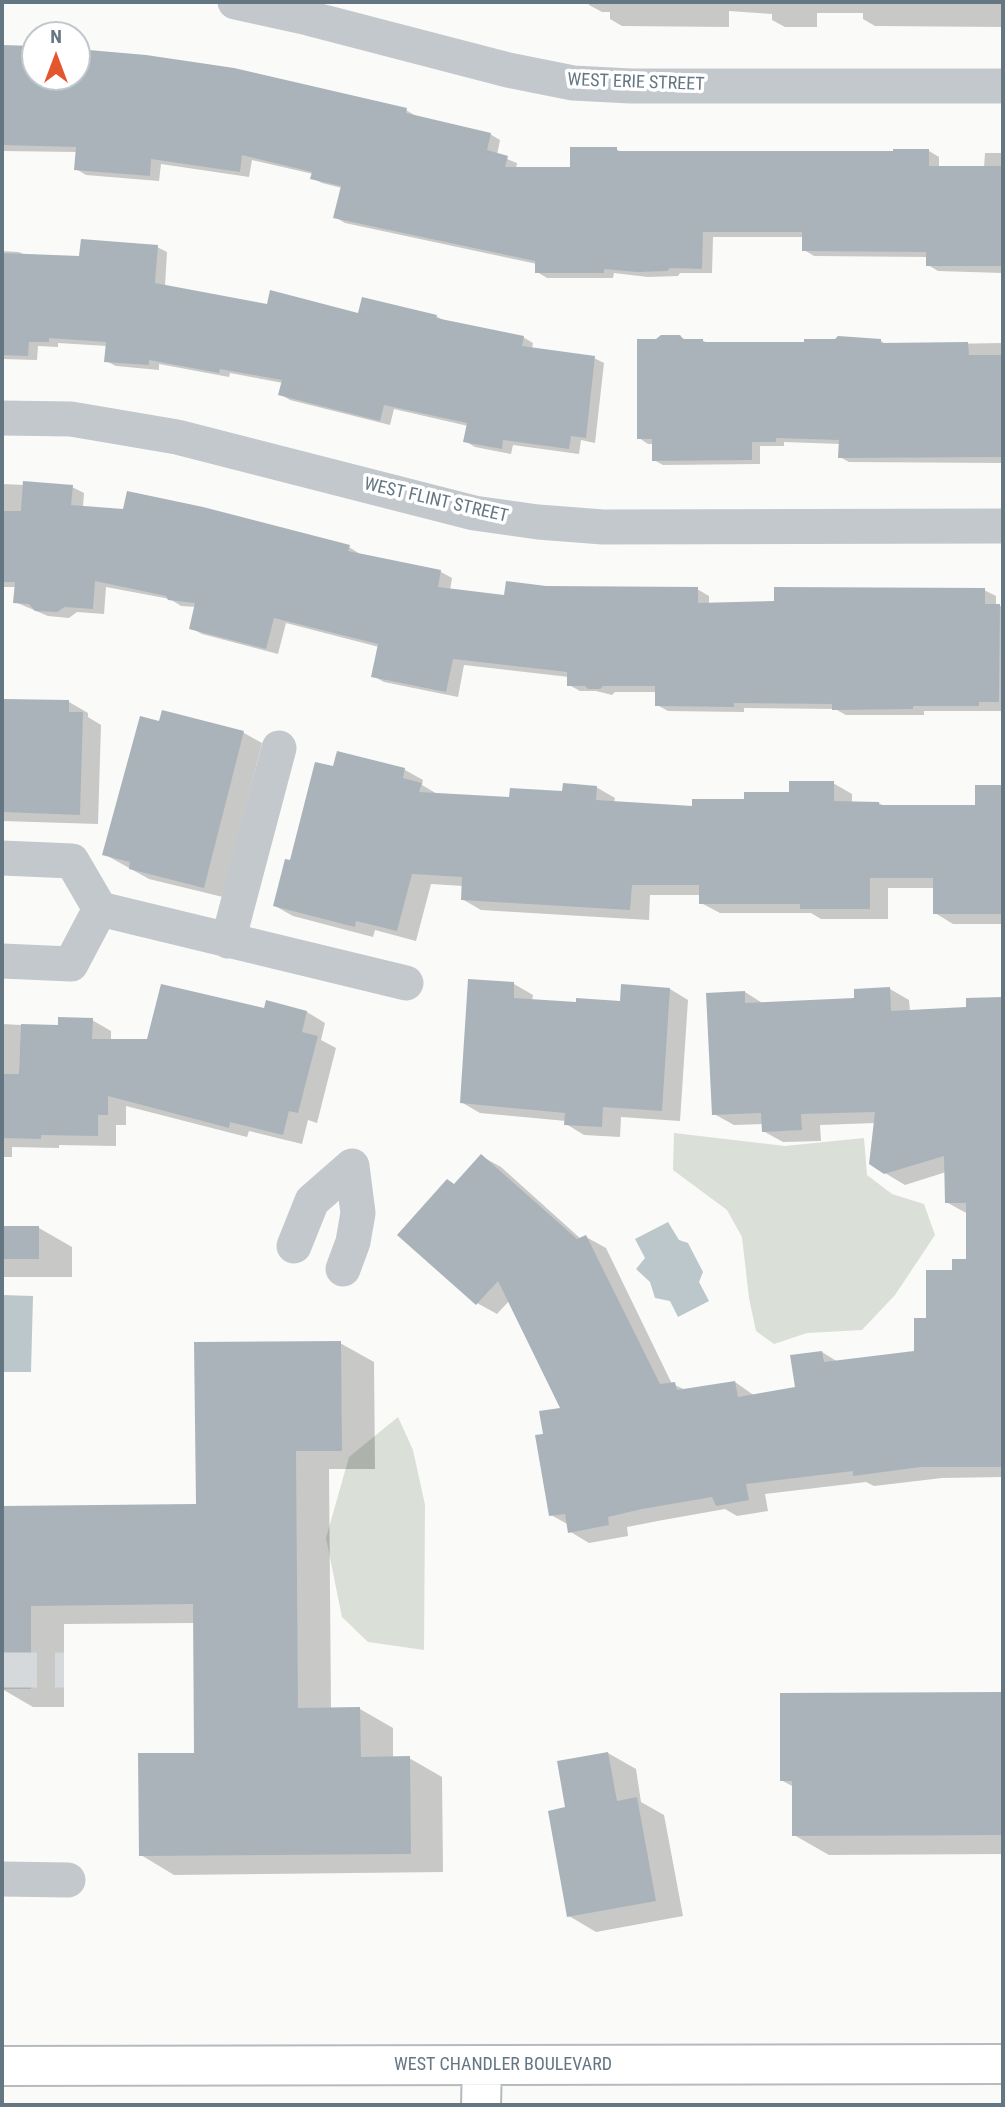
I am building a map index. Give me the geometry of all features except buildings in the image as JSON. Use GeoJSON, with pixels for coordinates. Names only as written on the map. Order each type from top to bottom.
{"type":"FeatureCollection","features":[{"type":"Feature","properties":{"kind":"main road","name":"WEST CHANDLER BOULEVARD"},"geometry":{"type":"LineString","coordinates":[[2,2066],[1003,2064]]}},
{"type":"Feature","properties":{"kind":"main road"},"geometry":{"type":"LineString","coordinates":[[481,2105],[482,2066]]}},
{"type":"Feature","properties":{"kind":"street","name":"WEST ERIE STREET"},"geometry":{"type":"LineString","coordinates":[[236,2],[508,70],[573,83],[631,86],[1003,86]]}},
{"type":"Feature","properties":{"kind":"street","name":"WEST FLINT STREET"},"geometry":{"type":"LineString","coordinates":[[2,418],[71,419],[191,440],[474,513],[538,522],[603,527],[1003,526]]}},
{"type":"Feature","properties":{"kind":"street"},"geometry":{"type":"LineString","coordinates":[[228,941],[279,748]]}},
{"type":"Feature","properties":{"kind":"street"},"geometry":{"type":"LineString","coordinates":[[2,858],[72,861],[100,909],[406,983]]}},
{"type":"Feature","properties":{"kind":"street"},"geometry":{"type":"LineString","coordinates":[[2,961],[71,964],[100,909]]}},
{"type":"Feature","properties":{"kind":"street"},"geometry":{"type":"LineString","coordinates":[[294,1246],[312,1201],[352,1166],[358,1213],[353,1242],[343,1269]]}},
{"type":"Feature","properties":{"kind":"street"},"geometry":{"type":"LineString","coordinates":[[2,1879],[68,1880]]}},
{"type":"Feature","properties":{"kind":"shaded area"},"geometry":{"type":"Polygon","coordinates":[[[674,1133],[785,1146],[864,1138],[867,1175],[892,1194],[924,1204],[935,1235],[895,1295],[862,1330],[807,1333],[774,1344],[756,1331],[742,1237],[727,1210],[673,1170],[674,1133]]]}},
{"type":"Feature","properties":{"kind":"shaded area"},"geometry":{"type":"Polygon","coordinates":[[[668,1222],[679,1240],[688,1243],[703,1272],[699,1282],[709,1301],[678,1317],[670,1301],[655,1298],[650,1282],[636,1269],[645,1258],[635,1239],[668,1222]]]}},
{"type":"Feature","properties":{"kind":"shaded area"},"geometry":{"type":"Polygon","coordinates":[[[2,1295],[33,1296],[31,1372],[2,1372],[2,1295]]]}},
{"type":"Feature","properties":{"kind":"shaded area"},"geometry":{"type":"Polygon","coordinates":[[[398,1417],[413,1450],[425,1505],[424,1650],[368,1642],[342,1617],[326,1538],[349,1457],[398,1417]]]}},
{"type":"Feature","properties":{"kind":"tunnel"},"geometry":{"type":"LineString","coordinates":[[2,1670],[64,1670]]}}]}
